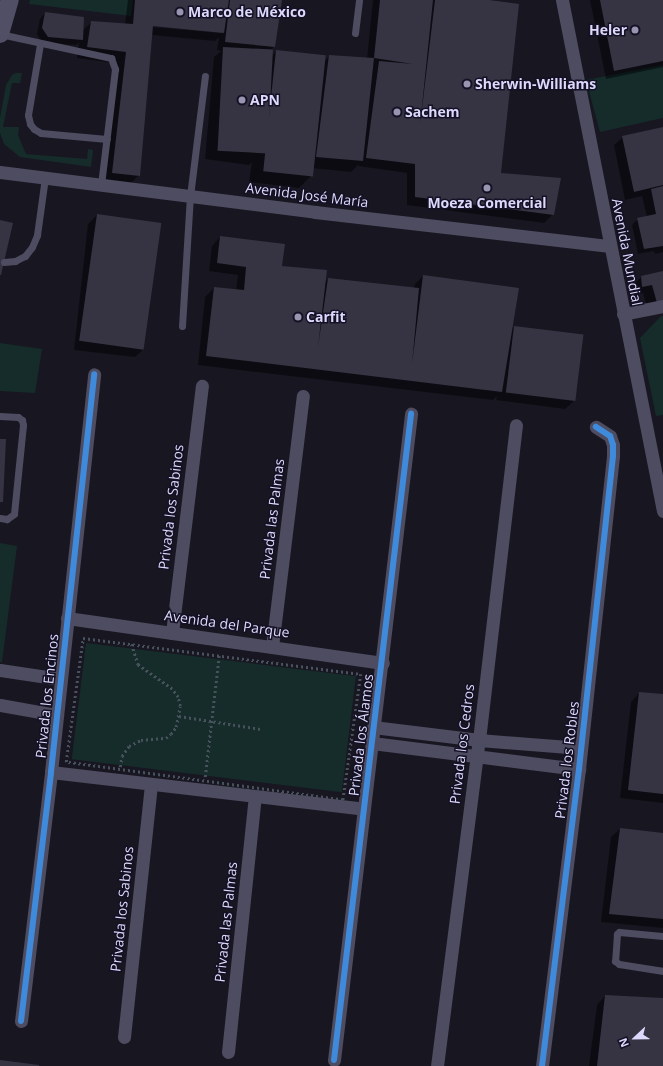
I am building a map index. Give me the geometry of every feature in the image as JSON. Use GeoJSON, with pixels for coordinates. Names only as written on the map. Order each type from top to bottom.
{"type":"FeatureCollection","features":[{"type":"Feature","properties":{"kind":"main road"},"geometry":{"type":"LineString","coordinates":[[0,34],[10,0]]}},
{"type":"Feature","properties":{"kind":"street","name":"Avenida Mundial"},"geometry":{"type":"LineString","coordinates":[[562,0],[663,511]]}},
{"type":"Feature","properties":{"kind":"street","name":"Avenida José María"},"geometry":{"type":"LineString","coordinates":[[0,172],[610,246]]}},
{"type":"Feature","properties":{"kind":"street"},"geometry":{"type":"LineString","coordinates":[[623,314],[663,306]]}},
{"type":"Feature","properties":{"kind":"street","name":"Privada los Encinos"},"geometry":{"type":"LineString","coordinates":[[21,1021],[51,772],[94,374]]}},
{"type":"Feature","properties":{"kind":"street","name":"Privada los Sabinos"},"geometry":{"type":"LineString","coordinates":[[172,633],[202,386]]}},
{"type":"Feature","properties":{"kind":"street","name":"Privada las Palmas"},"geometry":{"type":"LineString","coordinates":[[272,647],[303,396]]}},
{"type":"Feature","properties":{"kind":"street","name":"Privada los Álamos"},"geometry":{"type":"LineString","coordinates":[[334,1060],[373,727],[383,663],[411,414]]}},
{"type":"Feature","properties":{"kind":"street","name":"Privada los Cedros"},"geometry":{"type":"LineString","coordinates":[[437,1066],[479,740],[516,425]]}},
{"type":"Feature","properties":{"kind":"street","name":"Privada los Robles"},"geometry":{"type":"LineString","coordinates":[[542,1066],[579,769],[613,456],[613,445],[610,436],[596,427]]}},
{"type":"Feature","properties":{"kind":"street","name":"Avenida del Parque"},"geometry":{"type":"LineString","coordinates":[[67,618],[383,663]]}},
{"type":"Feature","properties":{"kind":"street"},"geometry":{"type":"LineString","coordinates":[[0,670],[60,678]]}},
{"type":"Feature","properties":{"kind":"street"},"geometry":{"type":"LineString","coordinates":[[0,706],[57,715]]}},
{"type":"Feature","properties":{"kind":"street"},"geometry":{"type":"LineString","coordinates":[[373,727],[479,740],[581,748]]}},
{"type":"Feature","properties":{"kind":"street"},"geometry":{"type":"LineString","coordinates":[[372,743],[579,769]]}},
{"type":"Feature","properties":{"kind":"street"},"geometry":{"type":"LineString","coordinates":[[51,772],[364,809]]}},
{"type":"Feature","properties":{"kind":"street","name":"Privada los Sabinos"},"geometry":{"type":"LineString","coordinates":[[124,1037],[151,784]]}},
{"type":"Feature","properties":{"kind":"street","name":"Privada las Palmas"},"geometry":{"type":"LineString","coordinates":[[228,1052],[255,796]]}},
{"type":"Feature","properties":{"kind":"lane"},"geometry":{"type":"LineString","coordinates":[[355,34],[359,0]]}},
{"type":"Feature","properties":{"kind":"lane"},"geometry":{"type":"LineString","coordinates":[[0,34],[40,44],[111,58],[114,69],[101,185]]}},
{"type":"Feature","properties":{"kind":"lane"},"geometry":{"type":"LineString","coordinates":[[40,44],[28,115],[30,124],[34,129],[41,132],[107,139]]}},
{"type":"Feature","properties":{"kind":"lane"},"geometry":{"type":"LineString","coordinates":[[182,326],[190,196],[205,76]]}},
{"type":"Feature","properties":{"kind":"lane"},"geometry":{"type":"LineString","coordinates":[[4,262],[15,261],[25,256],[32,247],[37,235],[45,177]]}},
{"type":"Feature","properties":{"kind":"lane"},"geometry":{"type":"LineString","coordinates":[[0,416],[18,417],[22,420],[23,425],[14,514],[7,519],[0,518]]}},
{"type":"Feature","properties":{"kind":"lane"},"geometry":{"type":"LineString","coordinates":[[663,936],[619,932],[617,934],[615,961],[619,964],[663,971]]}},
{"type":"Feature","properties":{"kind":"path"},"geometry":{"type":"LineString","coordinates":[[83,638],[131,644],[361,674],[343,800],[66,762],[83,638]]}},
{"type":"Feature","properties":{"kind":"path"},"geometry":{"type":"LineString","coordinates":[[120,770],[122,756],[129,746],[141,740],[166,738],[176,727],[180,706],[178,696],[172,689],[138,665],[131,644]]}},
{"type":"Feature","properties":{"kind":"path"},"geometry":{"type":"LineString","coordinates":[[205,781],[219,656]]}},
{"type":"Feature","properties":{"kind":"path"},"geometry":{"type":"LineString","coordinates":[[179,716],[260,729]]}},
{"type":"Feature","properties":{"kind":"green space"},"geometry":{"type":"Polygon","coordinates":[[[30,0],[133,0],[131,16],[29,4],[30,0]]]}},
{"type":"Feature","properties":{"kind":"green space"},"geometry":{"type":"Polygon","coordinates":[[[663,65],[663,118],[600,132],[586,80],[663,65]]]}},
{"type":"Feature","properties":{"kind":"green space"},"geometry":{"type":"Polygon","coordinates":[[[22,73],[20,83],[12,83],[3,127],[19,127],[18,135],[26,154],[87,159],[88,149],[93,150],[91,167],[20,157],[4,144],[0,133],[0,118],[6,85],[12,75],[22,73]]]}},
{"type":"Feature","properties":{"kind":"green space"},"geometry":{"type":"Polygon","coordinates":[[[661,316],[663,316],[663,415],[656,416],[640,338],[661,316]]]}},
{"type":"Feature","properties":{"kind":"green space"},"geometry":{"type":"Polygon","coordinates":[[[0,343],[42,349],[35,393],[0,391],[0,343]]]}},
{"type":"Feature","properties":{"kind":"green space"},"geometry":{"type":"Polygon","coordinates":[[[0,543],[17,546],[2,662],[0,662],[0,543]]]}},
{"type":"Feature","properties":{"kind":"green space"},"geometry":{"type":"Polygon","coordinates":[[[86,643],[356,676],[342,792],[72,759],[86,643]]]}},
{"type":"Feature","properties":{"kind":"building"},"geometry":{"type":"Polygon","coordinates":[[[135,0],[229,0],[224,33],[153,26],[140,176],[112,173],[126,52],[87,47],[91,21],[133,24],[135,0]]]}},
{"type":"Feature","properties":{"kind":"building"},"geometry":{"type":"Polygon","coordinates":[[[230,0],[282,0],[275,47],[225,42],[230,0]]]}},
{"type":"Feature","properties":{"kind":"building"},"geometry":{"type":"Polygon","coordinates":[[[380,0],[433,0],[420,125],[435,0],[489,0],[519,4],[501,173],[561,178],[554,215],[415,197],[415,164],[366,158],[379,61],[413,64],[374,58],[380,0]]]}},
{"type":"Feature","properties":{"kind":"building","name":"Heler"},"geometry":{"type":"Polygon","coordinates":[[[600,0],[663,0],[663,61],[614,71],[600,0]]]}},
{"type":"Feature","properties":{"kind":"building"},"geometry":{"type":"Polygon","coordinates":[[[45,12],[84,17],[83,40],[48,37],[42,28],[45,12]]]}},
{"type":"Feature","properties":{"kind":"building","name":"APN"},"geometry":{"type":"Polygon","coordinates":[[[223,47],[273,50],[267,153],[218,151],[223,47]]]}},
{"type":"Feature","properties":{"kind":"building"},"geometry":{"type":"Polygon","coordinates":[[[276,50],[326,55],[313,177],[263,171],[276,50]]]}},
{"type":"Feature","properties":{"kind":"building"},"geometry":{"type":"Polygon","coordinates":[[[329,55],[374,58],[363,161],[316,157],[329,55]]]}},
{"type":"Feature","properties":{"kind":"building"},"geometry":{"type":"Polygon","coordinates":[[[663,127],[663,185],[634,192],[622,136],[663,127]]]}},
{"type":"Feature","properties":{"kind":"building"},"geometry":{"type":"Polygon","coordinates":[[[663,186],[663,246],[644,249],[637,218],[656,214],[651,189],[663,186]]]}},
{"type":"Feature","properties":{"kind":"building"},"geometry":{"type":"Polygon","coordinates":[[[97,214],[161,223],[144,350],[79,341],[97,214]]]}},
{"type":"Feature","properties":{"kind":"building"},"geometry":{"type":"Polygon","coordinates":[[[0,220],[13,223],[1,275],[0,275],[0,220]]]}},
{"type":"Feature","properties":{"kind":"building"},"geometry":{"type":"Polygon","coordinates":[[[220,236],[285,244],[282,266],[327,270],[318,347],[328,278],[419,288],[412,364],[423,275],[519,288],[502,392],[206,356],[214,287],[244,290],[246,267],[217,263],[220,236]]]}},
{"type":"Feature","properties":{"kind":"building"},"geometry":{"type":"Polygon","coordinates":[[[663,271],[663,302],[657,303],[652,285],[642,287],[641,276],[663,271]]]}},
{"type":"Feature","properties":{"kind":"building"},"geometry":{"type":"Polygon","coordinates":[[[514,326],[583,335],[575,401],[506,393],[514,326]]]}},
{"type":"Feature","properties":{"kind":"building"},"geometry":{"type":"Polygon","coordinates":[[[0,439],[6,439],[3,502],[0,502],[0,439]]]}},
{"type":"Feature","properties":{"kind":"building"},"geometry":{"type":"Polygon","coordinates":[[[639,692],[663,694],[663,794],[628,790],[639,692]]]}},
{"type":"Feature","properties":{"kind":"building"},"geometry":{"type":"Polygon","coordinates":[[[620,828],[663,833],[663,919],[609,914],[620,828]]]}},
{"type":"Feature","properties":{"kind":"building"},"geometry":{"type":"Polygon","coordinates":[[[605,995],[663,998],[663,1066],[597,1066],[605,995]]]}},
{"type":"Feature","properties":{"kind":"building"},"geometry":{"type":"Polygon","coordinates":[[[0,1060],[39,1065],[39,1066],[0,1066],[0,1060]]]}},
{"type":"Feature","properties":{"kind":"cycle path"},"geometry":{"type":"LineString","coordinates":[[21,1021],[51,772],[94,374]]}},
{"type":"Feature","properties":{"kind":"cycle path"},"geometry":{"type":"LineString","coordinates":[[334,1060],[411,414]]}},
{"type":"Feature","properties":{"kind":"cycle path"},"geometry":{"type":"LineString","coordinates":[[542,1066],[579,769],[613,456],[613,445],[610,436],[596,427]]}},
{"type":"Feature","properties":{"kind":"place","name":"Marco de México"},"geometry":{"type":"Point","coordinates":[180,12]}},
{"type":"Feature","properties":{"kind":"place","name":"Heler"},"geometry":{"type":"Point","coordinates":[635,30]}},
{"type":"Feature","properties":{"kind":"place","name":"Sherwin-Williams"},"geometry":{"type":"Point","coordinates":[467,84]}},
{"type":"Feature","properties":{"kind":"place","name":"APN"},"geometry":{"type":"Point","coordinates":[242,100]}},
{"type":"Feature","properties":{"kind":"place","name":"Sachem"},"geometry":{"type":"Point","coordinates":[397,112]}},
{"type":"Feature","properties":{"kind":"place","name":"Moeza Comercial"},"geometry":{"type":"Point","coordinates":[487,188]}},
{"type":"Feature","properties":{"kind":"place","name":"Carfit"},"geometry":{"type":"Point","coordinates":[298,317]}}]}
